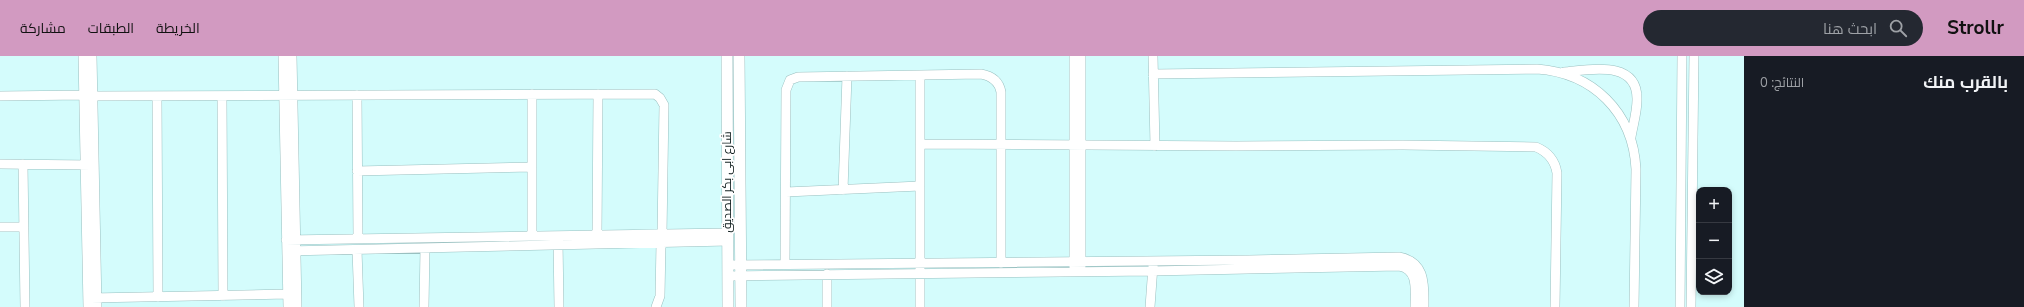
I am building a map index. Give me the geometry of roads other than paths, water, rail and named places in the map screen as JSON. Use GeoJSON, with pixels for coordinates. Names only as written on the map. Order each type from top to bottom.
{"type":"FeatureCollection","features":[{"type":"Feature","properties":{"kind":"main road","name":"شارع ابى بكر الصديق"},"geometry":{"type":"LineString","coordinates":[[727,56],[728,307]]}},
{"type":"Feature","properties":{"kind":"main road","name":"شارع ابى بكر الصديق"},"geometry":{"type":"LineString","coordinates":[[739,56],[741,307]]}},
{"type":"Feature","properties":{"kind":"street"},"geometry":{"type":"LineString","coordinates":[[83,56],[88,96],[92,303],[158,297],[287,294]]}},
{"type":"Feature","properties":{"kind":"street"},"geometry":{"type":"LineString","coordinates":[[88,96],[92,56]]}},
{"type":"Feature","properties":{"kind":"street"},"geometry":{"type":"LineString","coordinates":[[283,56],[288,95],[296,240],[291,251],[287,294],[288,307]]}},
{"type":"Feature","properties":{"kind":"street"},"geometry":{"type":"LineString","coordinates":[[292,56],[288,95],[286,240],[291,251],[297,307]]}},
{"type":"Feature","properties":{"kind":"street"},"geometry":{"type":"LineString","coordinates":[[1074,56],[1077,145],[1078,272]]}},
{"type":"Feature","properties":{"kind":"street"},"geometry":{"type":"LineString","coordinates":[[1077,145],[1081,56]]}},
{"type":"Feature","properties":{"kind":"street"},"geometry":{"type":"LineString","coordinates":[[1153,56],[1155,146]]}},
{"type":"Feature","properties":{"kind":"street"},"geometry":{"type":"LineString","coordinates":[[1680,307],[1682,56]]}},
{"type":"Feature","properties":{"kind":"street"},"geometry":{"type":"LineString","coordinates":[[1691,307],[1694,56]]}},
{"type":"Feature","properties":{"kind":"street"},"geometry":{"type":"LineString","coordinates":[[1153,74],[1537,68],[1561,73],[1585,82],[1602,94],[1616,110],[1630,137],[1636,169],[1634,307]]}},
{"type":"Feature","properties":{"kind":"street"},"geometry":{"type":"LineString","coordinates":[[1561,73],[1609,69],[1619,71],[1627,77],[1633,85],[1637,95],[1630,137]]}},
{"type":"Feature","properties":{"kind":"street"},"geometry":{"type":"LineString","coordinates":[[785,264],[786,90],[788,83],[798,77],[981,74],[994,79],[1001,92],[1001,263]]}},
{"type":"Feature","properties":{"kind":"street"},"geometry":{"type":"LineString","coordinates":[[920,75],[920,307]]}},
{"type":"Feature","properties":{"kind":"street"},"geometry":{"type":"LineString","coordinates":[[843,190],[847,76]]}},
{"type":"Feature","properties":{"kind":"street"},"geometry":{"type":"LineString","coordinates":[[532,94],[532,236]]}},
{"type":"Feature","properties":{"kind":"street"},"geometry":{"type":"LineString","coordinates":[[597,235],[598,94]]}},
{"type":"Feature","properties":{"kind":"street"},"geometry":{"type":"LineString","coordinates":[[0,96],[652,94],[658,96],[663,102],[660,296],[656,307]]}},
{"type":"Feature","properties":{"kind":"street"},"geometry":{"type":"LineString","coordinates":[[357,95],[358,239]]}},
{"type":"Feature","properties":{"kind":"street"},"geometry":{"type":"LineString","coordinates":[[157,96],[158,297]]}},
{"type":"Feature","properties":{"kind":"street"},"geometry":{"type":"LineString","coordinates":[[222,96],[223,296]]}},
{"type":"Feature","properties":{"kind":"street"},"geometry":{"type":"LineString","coordinates":[[920,144],[1155,146],[1403,144],[1531,146],[1541,149],[1552,159],[1557,173],[1555,307]]}},
{"type":"Feature","properties":{"kind":"street"},"geometry":{"type":"LineString","coordinates":[[0,164],[90,165]]}},
{"type":"Feature","properties":{"kind":"street"},"geometry":{"type":"LineString","coordinates":[[23,164],[25,307]]}},
{"type":"Feature","properties":{"kind":"street"},"geometry":{"type":"LineString","coordinates":[[358,171],[532,167]]}},
{"type":"Feature","properties":{"kind":"street"},"geometry":{"type":"LineString","coordinates":[[786,192],[920,186]]}},
{"type":"Feature","properties":{"kind":"street"},"geometry":{"type":"LineString","coordinates":[[0,227],[24,226]]}},
{"type":"Feature","properties":{"kind":"street"},"geometry":{"type":"LineString","coordinates":[[286,240],[532,236],[558,240],[597,235],[661,238]]}},
{"type":"Feature","properties":{"kind":"street"},"geometry":{"type":"LineString","coordinates":[[291,251],[425,248],[558,240],[728,237]]}},
{"type":"Feature","properties":{"kind":"street"},"geometry":{"type":"LineString","coordinates":[[558,240],[559,307]]}},
{"type":"Feature","properties":{"kind":"street"},"geometry":{"type":"LineString","coordinates":[[424,307],[425,248]]}},
{"type":"Feature","properties":{"kind":"street"},"geometry":{"type":"LineString","coordinates":[[357,250],[359,307]]}},
{"type":"Feature","properties":{"kind":"street"},"geometry":{"type":"LineString","coordinates":[[740,270],[785,264],[1001,263],[1399,257],[1414,262],[1422,273],[1424,282],[1424,307]]}},
{"type":"Feature","properties":{"kind":"street"},"geometry":{"type":"LineString","coordinates":[[1150,307],[1153,261]]}},
{"type":"Feature","properties":{"kind":"street"},"geometry":{"type":"LineString","coordinates":[[728,270],[827,274],[1152,271],[1399,266],[1408,270],[1413,276],[1415,307]]}},
{"type":"Feature","properties":{"kind":"street"},"geometry":{"type":"LineString","coordinates":[[827,274],[827,307]]}}]}
